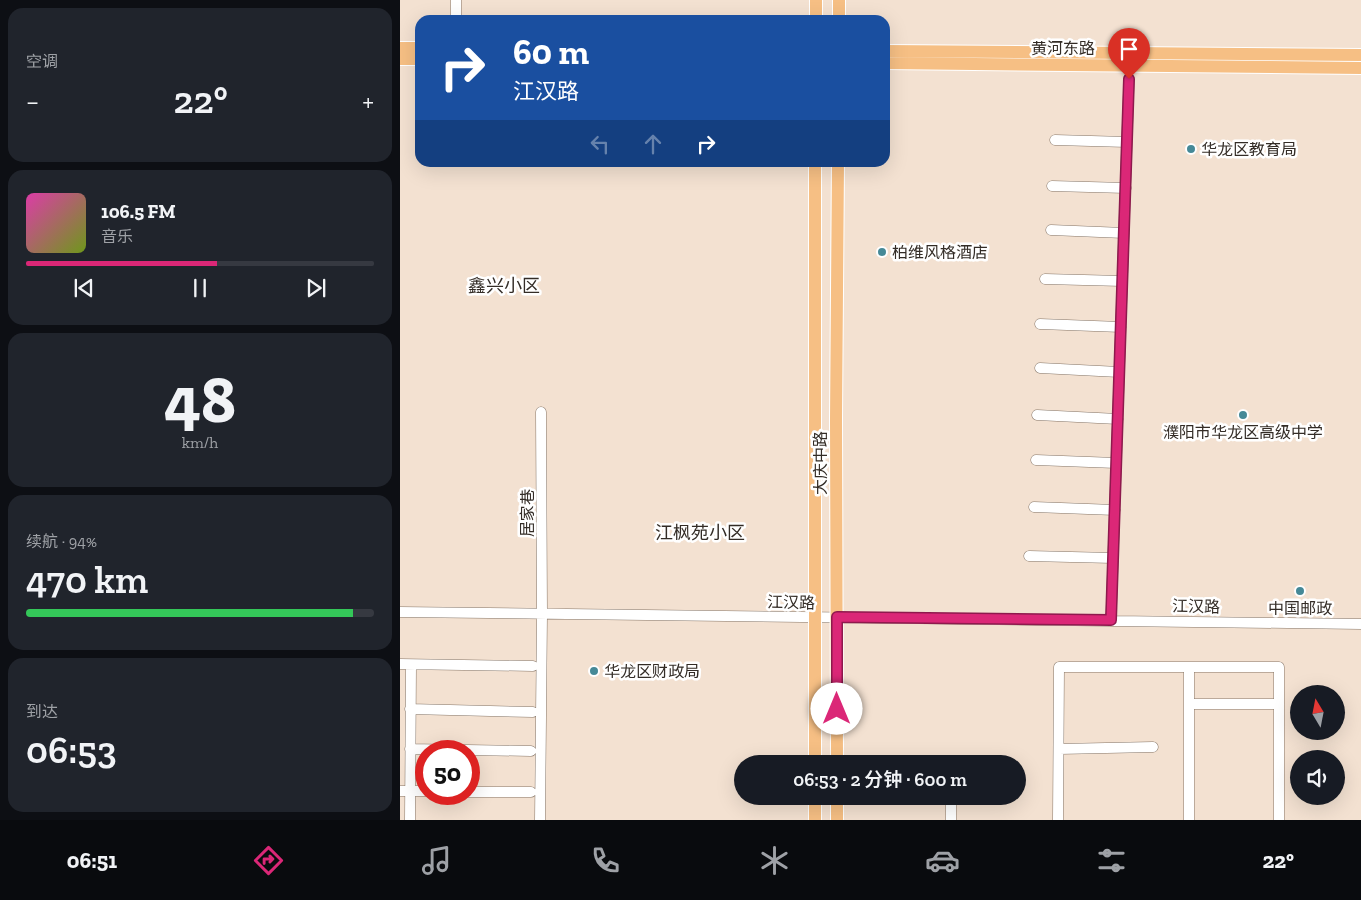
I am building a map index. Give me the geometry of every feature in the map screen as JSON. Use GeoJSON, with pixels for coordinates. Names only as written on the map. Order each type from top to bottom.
{"type":"FeatureCollection","features":[{"type":"Feature","properties":{"kind":"main road"},"geometry":{"type":"LineString","coordinates":[[816,0],[816,15]]}},
{"type":"Feature","properties":{"kind":"main road"},"geometry":{"type":"LineString","coordinates":[[839,0],[839,15]]}},
{"type":"Feature","properties":{"kind":"main road"},"geometry":{"type":"LineString","coordinates":[[400,48],[415,48]]}},
{"type":"Feature","properties":{"kind":"main road","name":"黄河东路"},"geometry":{"type":"LineString","coordinates":[[890,52],[1361,55]]}},
{"type":"Feature","properties":{"kind":"main road"},"geometry":{"type":"LineString","coordinates":[[400,59],[415,59]]}},
{"type":"Feature","properties":{"kind":"main road","name":"黄河东路"},"geometry":{"type":"LineString","coordinates":[[890,63],[1361,68]]}},
{"type":"Feature","properties":{"kind":"main road","name":"大庆中路"},"geometry":{"type":"LineString","coordinates":[[815,167],[815,755]]}},
{"type":"Feature","properties":{"kind":"main road","name":"大庆中路"},"geometry":{"type":"LineString","coordinates":[[837,755],[838,167]]}},
{"type":"Feature","properties":{"kind":"main road"},"geometry":{"type":"LineString","coordinates":[[815,805],[815,820]]}},
{"type":"Feature","properties":{"kind":"main road"},"geometry":{"type":"LineString","coordinates":[[837,805],[837,820]]}},
{"type":"Feature","properties":{"kind":"street"},"geometry":{"type":"LineString","coordinates":[[456,0],[456,15]]}},
{"type":"Feature","properties":{"kind":"street"},"geometry":{"type":"LineString","coordinates":[[1111,620],[1129,79]]}},
{"type":"Feature","properties":{"kind":"street"},"geometry":{"type":"LineString","coordinates":[[1055,140],[1127,142]]}},
{"type":"Feature","properties":{"kind":"street"},"geometry":{"type":"LineString","coordinates":[[1052,186],[1126,188]]}},
{"type":"Feature","properties":{"kind":"street"},"geometry":{"type":"LineString","coordinates":[[1051,230],[1124,233]]}},
{"type":"Feature","properties":{"kind":"street"},"geometry":{"type":"LineString","coordinates":[[1045,279],[1122,281]]}},
{"type":"Feature","properties":{"kind":"street"},"geometry":{"type":"LineString","coordinates":[[1040,324],[1121,327]]}},
{"type":"Feature","properties":{"kind":"street"},"geometry":{"type":"LineString","coordinates":[[1040,368],[1119,372]]}},
{"type":"Feature","properties":{"kind":"street","name":"居家巷"},"geometry":{"type":"LineString","coordinates":[[540,820],[541,412]]}},
{"type":"Feature","properties":{"kind":"street"},"geometry":{"type":"LineString","coordinates":[[1037,415],[1118,418]]}},
{"type":"Feature","properties":{"kind":"street"},"geometry":{"type":"LineString","coordinates":[[1036,460],[1116,463]]}},
{"type":"Feature","properties":{"kind":"street"},"geometry":{"type":"LineString","coordinates":[[1034,507],[1114,510]]}},
{"type":"Feature","properties":{"kind":"street"},"geometry":{"type":"LineString","coordinates":[[1029,556],[1113,558]]}},
{"type":"Feature","properties":{"kind":"street","name":"江汉路"},"geometry":{"type":"LineString","coordinates":[[400,612],[1361,624]]}},
{"type":"Feature","properties":{"kind":"street"},"geometry":{"type":"LineString","coordinates":[[410,820],[405,791],[410,749],[410,709],[405,665],[533,666]]}},
{"type":"Feature","properties":{"kind":"street"},"geometry":{"type":"LineString","coordinates":[[1058,820],[1059,667],[1279,667],[1279,820]]}},
{"type":"Feature","properties":{"kind":"street"},"geometry":{"type":"LineString","coordinates":[[1189,667],[1189,820]]}},
{"type":"Feature","properties":{"kind":"street"},"geometry":{"type":"LineString","coordinates":[[1189,704],[1279,704]]}},
{"type":"Feature","properties":{"kind":"street"},"geometry":{"type":"LineString","coordinates":[[410,709],[533,712]]}},
{"type":"Feature","properties":{"kind":"street"},"geometry":{"type":"LineString","coordinates":[[1058,749],[1153,748]]}},
{"type":"Feature","properties":{"kind":"street"},"geometry":{"type":"LineString","coordinates":[[410,749],[532,751]]}},
{"type":"Feature","properties":{"kind":"street"},"geometry":{"type":"LineString","coordinates":[[480,792],[531,792]]}},
{"type":"Feature","properties":{"kind":"street"},"geometry":{"type":"LineString","coordinates":[[951,805],[951,820]]}},
{"type":"Feature","properties":{"kind":"place","name":"华龙区教育局"},"geometry":{"type":"Point","coordinates":[1191,149]}},
{"type":"Feature","properties":{"kind":"place","name":"柏维风格酒店"},"geometry":{"type":"Point","coordinates":[882,252]}},
{"type":"Feature","properties":{"kind":"place","name":"濮阳市华龙区高级中学"},"geometry":{"type":"Point","coordinates":[1243,415]}},
{"type":"Feature","properties":{"kind":"place","name":"中国邮政"},"geometry":{"type":"Point","coordinates":[1300,591]}},
{"type":"Feature","properties":{"kind":"place","name":"华龙区财政局"},"geometry":{"type":"Point","coordinates":[594,671]}},
{"type":"Feature","properties":{"kind":"district","name":"鑫兴小区"},"geometry":{"type":"Point","coordinates":[504,286]}},
{"type":"Feature","properties":{"kind":"district","name":"江枫苑小区"},"geometry":{"type":"Point","coordinates":[700,533]}},
{"type":"Feature","properties":{"kind":"route"},"geometry":{"type":"LineString","coordinates":[[837,709],[837,617],[1111,620],[1129,79]]}}]}
